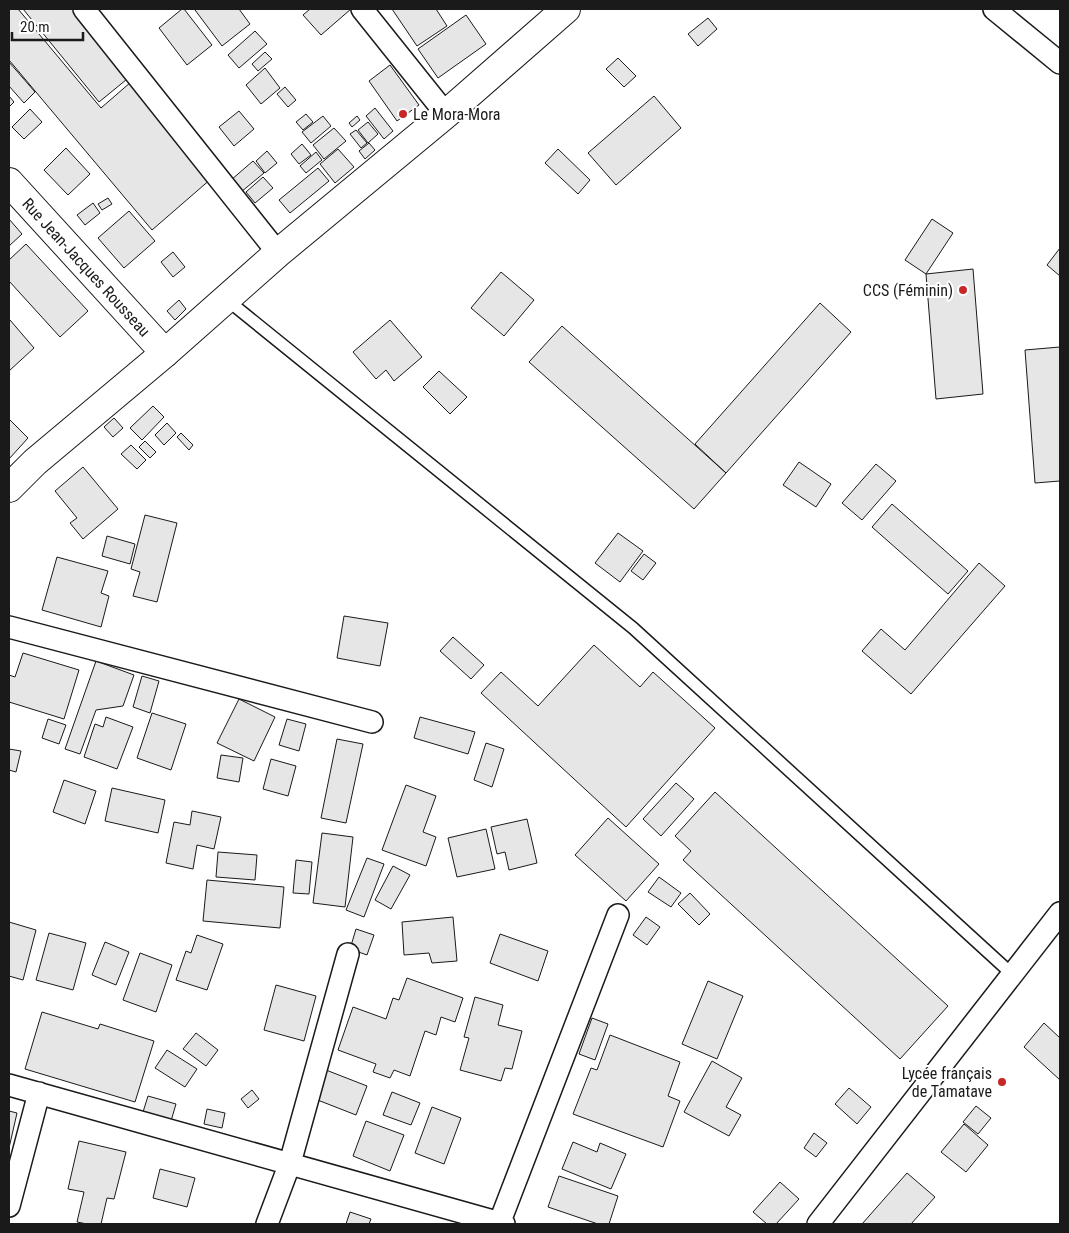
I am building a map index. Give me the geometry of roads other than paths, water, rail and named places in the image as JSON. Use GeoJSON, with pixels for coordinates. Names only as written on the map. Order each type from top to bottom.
{"type":"FeatureCollection","features":[{"type":"Feature","properties":{"kind":"main road"},"geometry":{"type":"LineString","coordinates":[[9,488],[35,462],[165,352],[278,252],[446,114],[566,9]]}},
{"type":"Feature","properties":{"kind":"main road","name":"Rue Jean-Jacques Rousseau"},"geometry":{"type":"LineString","coordinates":[[9,182],[165,352]]}},
{"type":"Feature","properties":{"kind":"street"},"geometry":{"type":"LineString","coordinates":[[84,9],[278,252]]}},
{"type":"Feature","properties":{"kind":"street"},"geometry":{"type":"LineString","coordinates":[[362,9],[446,114]]}},
{"type":"Feature","properties":{"kind":"street"},"geometry":{"type":"LineString","coordinates":[[994,9],[1060,63]]}},
{"type":"Feature","properties":{"kind":"street"},"geometry":{"type":"LineString","coordinates":[[9,627],[372,722]]}},
{"type":"Feature","properties":{"kind":"street"},"geometry":{"type":"LineString","coordinates":[[818,1224],[1060,913]]}},
{"type":"Feature","properties":{"kind":"street"},"geometry":{"type":"LineString","coordinates":[[9,1085],[501,1224],[618,915]]}},
{"type":"Feature","properties":{"kind":"street"},"geometry":{"type":"LineString","coordinates":[[266,1224],[290,1163],[348,954]]}},
{"type":"Feature","properties":{"kind":"street"},"geometry":{"type":"LineString","coordinates":[[9,1206],[39,1093]]}},
{"type":"Feature","properties":{"kind":"lane"},"geometry":{"type":"LineString","coordinates":[[226,299],[633,628],[1013,975]]}},
{"type":"Feature","properties":{"kind":"place","name":"Le Mora-Mora"},"geometry":{"type":"Point","coordinates":[403,114]}},
{"type":"Feature","properties":{"kind":"place","name":"CCS (Féminin)"},"geometry":{"type":"Point","coordinates":[963,290]}},
{"type":"Feature","properties":{"kind":"place","name":"Lycée français de Tamatave"},"geometry":{"type":"Point","coordinates":[1002,1082]}}]}
